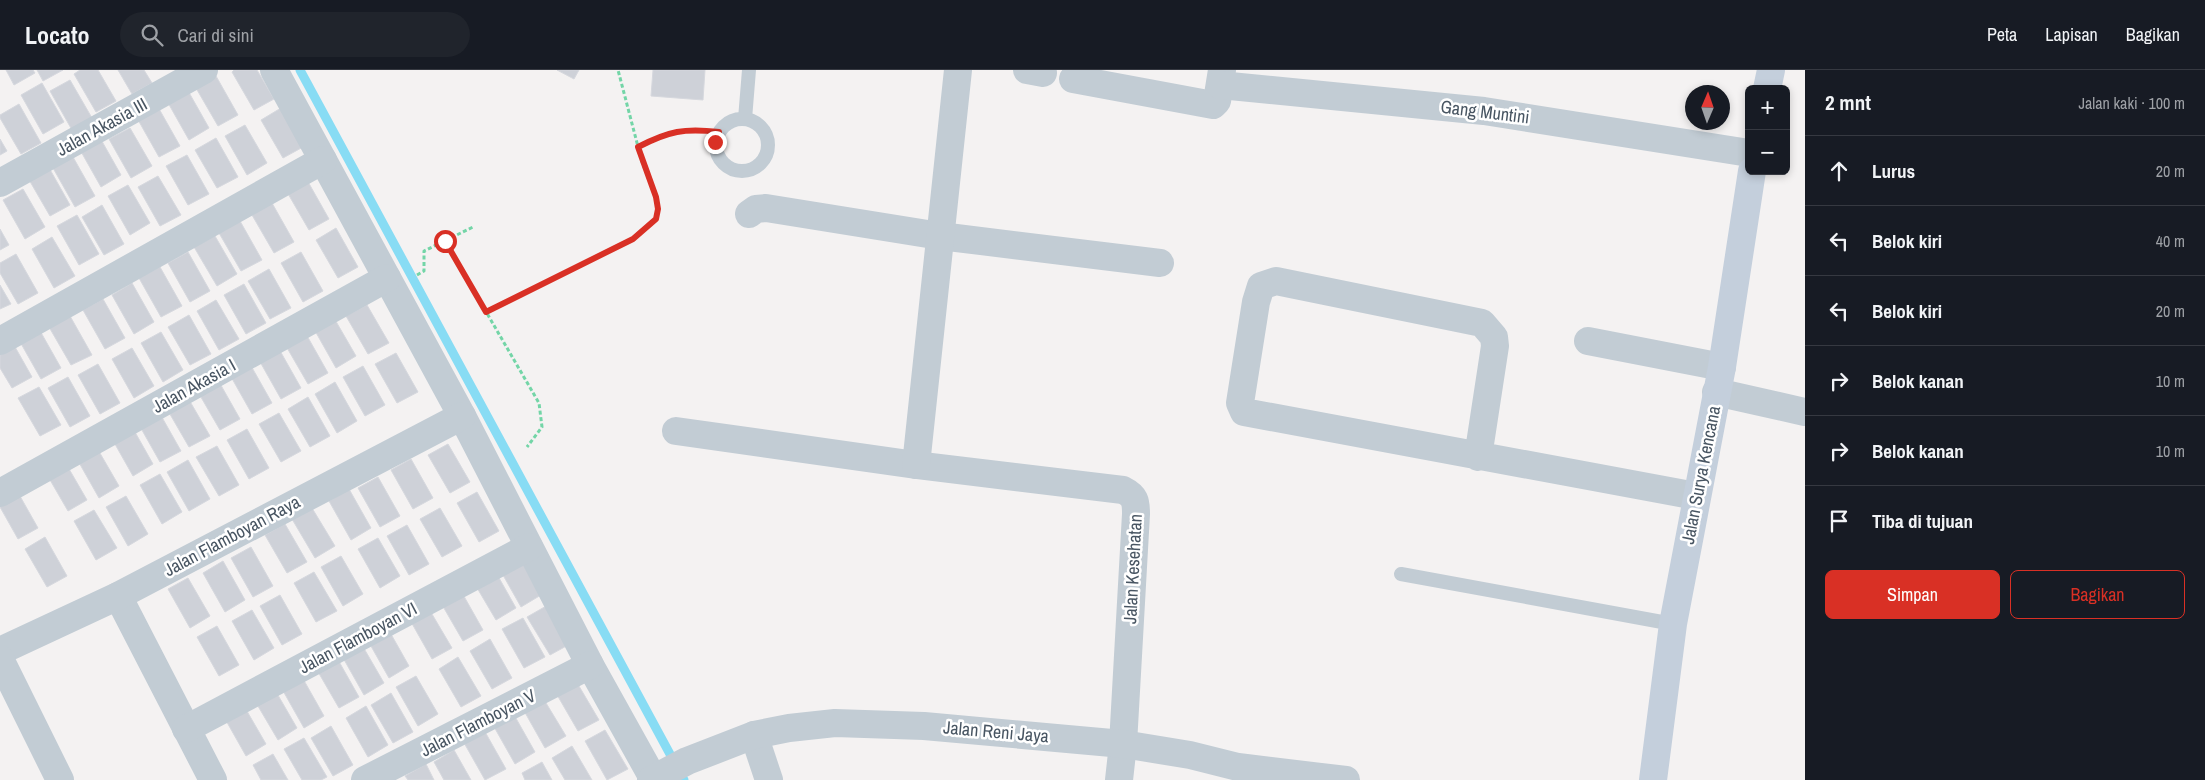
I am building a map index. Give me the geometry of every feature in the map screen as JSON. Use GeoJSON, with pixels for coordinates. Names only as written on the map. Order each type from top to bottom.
{"type":"FeatureCollection","features":[{"type":"Feature","properties":{"kind":"main road"},"geometry":{"type":"LineString","coordinates":[[1768,85],[1771,70]]}},
{"type":"Feature","properties":{"kind":"main road","name":"Jalan Surya Kencana"},"geometry":{"type":"LineString","coordinates":[[1653,780],[1673,624],[1719,380],[1751,175]]}},
{"type":"Feature","properties":{"kind":"street","name":"Jalan Akasia III"},"geometry":{"type":"LineString","coordinates":[[0,183],[204,70]]}},
{"type":"Feature","properties":{"kind":"street"},"geometry":{"type":"LineString","coordinates":[[274,70],[462,416],[590,665],[653,780]]}},
{"type":"Feature","properties":{"kind":"street"},"geometry":{"type":"LineString","coordinates":[[676,431],[916,466],[958,70]]}},
{"type":"Feature","properties":{"kind":"street"},"geometry":{"type":"LineString","coordinates":[[1073,78],[1213,105],[1217,101],[1221,78]]}},
{"type":"Feature","properties":{"kind":"street","name":"Gang Muntini"},"geometry":{"type":"LineString","coordinates":[[1221,78],[1484,111],[1745,152]]}},
{"type":"Feature","properties":{"kind":"street"},"geometry":{"type":"LineString","coordinates":[[0,341],[323,160]]}},
{"type":"Feature","properties":{"kind":"street"},"geometry":{"type":"LineString","coordinates":[[749,214],[766,208],[940,236],[1160,263]]}},
{"type":"Feature","properties":{"kind":"street","name":"Jalan Akasia I"},"geometry":{"type":"LineString","coordinates":[[0,493],[387,278]]}},
{"type":"Feature","properties":{"kind":"street"},"geometry":{"type":"LineString","coordinates":[[1478,457],[1495,346],[1494,337],[1482,323],[1276,281],[1262,286],[1256,302],[1240,403],[1244,412],[1478,457],[1696,496]]}},
{"type":"Feature","properties":{"kind":"street"},"geometry":{"type":"LineString","coordinates":[[1588,341],[1719,380],[1805,412]]}},
{"type":"Feature","properties":{"kind":"street","name":"Jalan Flamboyan Raya"},"geometry":{"type":"LineString","coordinates":[[0,650],[118,596],[462,416]]}},
{"type":"Feature","properties":{"kind":"street","name":"Jalan Kesehatan"},"geometry":{"type":"LineString","coordinates":[[916,466],[1124,490],[1132,494],[1136,501],[1123,744]]}},
{"type":"Feature","properties":{"kind":"street","name":"Jalan Flamboyan VI"},"geometry":{"type":"LineString","coordinates":[[186,729],[529,547]]}},
{"type":"Feature","properties":{"kind":"street"},"geometry":{"type":"LineString","coordinates":[[118,596],[213,780]]}},
{"type":"Feature","properties":{"kind":"street"},"geometry":{"type":"LineString","coordinates":[[0,659],[60,780]]}},
{"type":"Feature","properties":{"kind":"street","name":"Jalan Flamboyan V"},"geometry":{"type":"LineString","coordinates":[[366,780],[590,665]]}},
{"type":"Feature","properties":{"kind":"street","name":"Jalan Reni Jaya"},"geometry":{"type":"LineString","coordinates":[[653,780],[687,761],[754,734],[835,723],[924,726],[1123,744],[1190,755],[1238,766],[1346,780]]}},
{"type":"Feature","properties":{"kind":"street"},"geometry":{"type":"LineString","coordinates":[[754,734],[769,780]]}},
{"type":"Feature","properties":{"kind":"street"},"geometry":{"type":"LineString","coordinates":[[1119,780],[1123,744]]}},
{"type":"Feature","properties":{"kind":"lane"},"geometry":{"type":"LineString","coordinates":[[745,119],[749,70]]}},
{"type":"Feature","properties":{"kind":"lane"},"geometry":{"type":"LineString","coordinates":[[745,119],[755,122],[763,129],[768,138],[768,149],[765,158],[758,166],[744,171],[728,168],[721,162],[716,152],[715,142],[719,132],[726,124],[735,120],[745,119]]}},
{"type":"Feature","properties":{"kind":"lane"},"geometry":{"type":"LineString","coordinates":[[1401,574],[1673,624]]}},
{"type":"Feature","properties":{"kind":"path"},"geometry":{"type":"LineString","coordinates":[[486,312],[633,239],[656,219],[658,209],[656,197],[638,147],[618,70]]}},
{"type":"Feature","properties":{"kind":"path"},"geometry":{"type":"LineString","coordinates":[[638,147],[661,135],[678,130],[692,129],[719,132]]}},
{"type":"Feature","properties":{"kind":"path"},"geometry":{"type":"LineString","coordinates":[[424,271],[424,251],[472,227]]}},
{"type":"Feature","properties":{"kind":"path"},"geometry":{"type":"LineString","coordinates":[[445,241],[539,403],[542,427],[527,447]]}},
{"type":"Feature","properties":{"kind":"building"},"geometry":{"type":"Polygon","coordinates":[[[6,70],[33,70],[35,73],[14,85],[6,70]]]}},
{"type":"Feature","properties":{"kind":"building"},"geometry":{"type":"Polygon","coordinates":[[[37,70],[63,70],[43,81],[37,70]]]}},
{"type":"Feature","properties":{"kind":"building"},"geometry":{"type":"Polygon","coordinates":[[[80,70],[98,70],[116,101],[96,112],[74,74],[80,70]]]}},
{"type":"Feature","properties":{"kind":"building"},"geometry":{"type":"Polygon","coordinates":[[[118,70],[144,70],[152,83],[132,94],[118,70]]]}},
{"type":"Feature","properties":{"kind":"building"},"geometry":{"type":"Polygon","coordinates":[[[234,70],[257,70],[274,99],[254,110],[232,72],[234,70]]]}},
{"type":"Feature","properties":{"kind":"building"},"geometry":{"type":"Polygon","coordinates":[[[557,70],[579,70],[574,79],[557,70]]]}},
{"type":"Feature","properties":{"kind":"building"},"geometry":{"type":"Polygon","coordinates":[[[653,70],[705,70],[703,100],[651,96],[653,70]]]}},
{"type":"Feature","properties":{"kind":"building"},"geometry":{"type":"Polygon","coordinates":[[[216,76],[238,115],[218,126],[196,88],[216,76]]]}},
{"type":"Feature","properties":{"kind":"building"},"geometry":{"type":"Polygon","coordinates":[[[70,80],[92,118],[72,130],[50,91],[70,80]]]}},
{"type":"Feature","properties":{"kind":"building"},"geometry":{"type":"Polygon","coordinates":[[[42,83],[64,122],[43,134],[21,95],[42,83]]]}},
{"type":"Feature","properties":{"kind":"building"},"geometry":{"type":"Polygon","coordinates":[[[187,89],[209,128],[189,140],[167,101],[187,89]]]}},
{"type":"Feature","properties":{"kind":"building"},"geometry":{"type":"Polygon","coordinates":[[[19,104],[41,143],[21,154],[0,118],[0,115],[19,104]]]}},
{"type":"Feature","properties":{"kind":"building"},"geometry":{"type":"Polygon","coordinates":[[[158,107],[180,146],[159,157],[137,118],[158,107]]]}},
{"type":"Feature","properties":{"kind":"building"},"geometry":{"type":"Polygon","coordinates":[[[281,108],[303,147],[283,158],[261,120],[281,108]]]}},
{"type":"Feature","properties":{"kind":"building"},"geometry":{"type":"Polygon","coordinates":[[[245,125],[267,163],[247,175],[225,136],[245,125]]]}},
{"type":"Feature","properties":{"kind":"building"},"geometry":{"type":"Polygon","coordinates":[[[130,128],[152,166],[131,178],[109,139],[130,128]]]}},
{"type":"Feature","properties":{"kind":"building"},"geometry":{"type":"Polygon","coordinates":[[[99,136],[121,175],[101,187],[79,148],[99,136]]]}},
{"type":"Feature","properties":{"kind":"building"},"geometry":{"type":"Polygon","coordinates":[[[216,138],[238,177],[217,188],[195,150],[216,138]]]}},
{"type":"Feature","properties":{"kind":"building"},"geometry":{"type":"Polygon","coordinates":[[[0,139],[7,151],[0,155],[0,139]]]}},
{"type":"Feature","properties":{"kind":"building"},"geometry":{"type":"Polygon","coordinates":[[[187,155],[209,194],[188,205],[166,166],[187,155]]]}},
{"type":"Feature","properties":{"kind":"building"},"geometry":{"type":"Polygon","coordinates":[[[73,157],[95,196],[75,207],[53,168],[73,157]]]}},
{"type":"Feature","properties":{"kind":"building"},"geometry":{"type":"Polygon","coordinates":[[[48,166],[70,205],[50,216],[28,178],[48,166]]]}},
{"type":"Feature","properties":{"kind":"building"},"geometry":{"type":"Polygon","coordinates":[[[158,176],[181,215],[160,226],[138,187],[158,176]]]}},
{"type":"Feature","properties":{"kind":"building"},"geometry":{"type":"Polygon","coordinates":[[[307,180],[329,219],[309,230],[287,192],[307,180]]]}},
{"type":"Feature","properties":{"kind":"building"},"geometry":{"type":"Polygon","coordinates":[[[128,185],[150,223],[130,235],[108,196],[128,185]]]}},
{"type":"Feature","properties":{"kind":"building"},"geometry":{"type":"Polygon","coordinates":[[[23,189],[45,227],[25,239],[3,200],[23,189]]]}},
{"type":"Feature","properties":{"kind":"building"},"geometry":{"type":"Polygon","coordinates":[[[272,203],[294,242],[274,253],[252,215],[272,203]]]}},
{"type":"Feature","properties":{"kind":"building"},"geometry":{"type":"Polygon","coordinates":[[[102,205],[124,244],[104,255],[82,217],[102,205]]]}},
{"type":"Feature","properties":{"kind":"building"},"geometry":{"type":"Polygon","coordinates":[[[77,215],[99,254],[79,265],[57,226],[77,215]]]}},
{"type":"Feature","properties":{"kind":"building"},"geometry":{"type":"Polygon","coordinates":[[[240,221],[262,260],[241,271],[219,233],[240,221]]]}},
{"type":"Feature","properties":{"kind":"building"},"geometry":{"type":"Polygon","coordinates":[[[336,228],[358,267],[338,278],[316,240],[336,228]]]}},
{"type":"Feature","properties":{"kind":"building"},"geometry":{"type":"Polygon","coordinates":[[[0,229],[9,245],[0,250],[0,229]]]}},
{"type":"Feature","properties":{"kind":"building"},"geometry":{"type":"Polygon","coordinates":[[[215,236],[237,274],[217,286],[194,247],[215,236]]]}},
{"type":"Feature","properties":{"kind":"building"},"geometry":{"type":"Polygon","coordinates":[[[52,237],[75,276],[54,288],[32,249],[52,237]]]}},
{"type":"Feature","properties":{"kind":"building"},"geometry":{"type":"Polygon","coordinates":[[[188,252],[210,291],[190,302],[168,263],[188,252]]]}},
{"type":"Feature","properties":{"kind":"building"},"geometry":{"type":"Polygon","coordinates":[[[301,252],[323,291],[303,302],[281,263],[301,252]]]}},
{"type":"Feature","properties":{"kind":"building"},"geometry":{"type":"Polygon","coordinates":[[[16,254],[38,293],[18,304],[0,273],[0,263],[16,254]]]}},
{"type":"Feature","properties":{"kind":"building"},"geometry":{"type":"Polygon","coordinates":[[[160,267],[182,306],[161,317],[139,278],[160,267]]]}},
{"type":"Feature","properties":{"kind":"building"},"geometry":{"type":"Polygon","coordinates":[[[269,269],[291,308],[270,319],[248,281],[269,269]]]}},
{"type":"Feature","properties":{"kind":"building"},"geometry":{"type":"Polygon","coordinates":[[[132,283],[154,322],[134,334],[112,295],[132,283]]]}},
{"type":"Feature","properties":{"kind":"building"},"geometry":{"type":"Polygon","coordinates":[[[244,284],[266,323],[246,334],[224,295],[244,284]]]}},
{"type":"Feature","properties":{"kind":"building"},"geometry":{"type":"Polygon","coordinates":[[[0,285],[11,304],[0,309],[0,285]]]}},
{"type":"Feature","properties":{"kind":"building"},"geometry":{"type":"Polygon","coordinates":[[[103,299],[125,338],[105,349],[83,310],[103,299]]]}},
{"type":"Feature","properties":{"kind":"building"},"geometry":{"type":"Polygon","coordinates":[[[216,300],[239,339],[219,350],[197,311],[216,300]]]}},
{"type":"Feature","properties":{"kind":"building"},"geometry":{"type":"Polygon","coordinates":[[[367,305],[389,343],[368,354],[346,316],[367,305]]]}},
{"type":"Feature","properties":{"kind":"building"},"geometry":{"type":"Polygon","coordinates":[[[189,315],[211,354],[190,365],[168,327],[189,315]]]}},
{"type":"Feature","properties":{"kind":"building"},"geometry":{"type":"Polygon","coordinates":[[[70,316],[92,355],[71,365],[49,327],[70,316]]]}},
{"type":"Feature","properties":{"kind":"building"},"geometry":{"type":"Polygon","coordinates":[[[334,318],[356,356],[336,368],[314,329],[334,318]]]}},
{"type":"Feature","properties":{"kind":"building"},"geometry":{"type":"Polygon","coordinates":[[[39,329],[61,368],[41,379],[19,340],[39,329]]]}},
{"type":"Feature","properties":{"kind":"building"},"geometry":{"type":"Polygon","coordinates":[[[161,332],[183,370],[163,382],[141,343],[161,332]]]}},
{"type":"Feature","properties":{"kind":"building"},"geometry":{"type":"Polygon","coordinates":[[[306,334],[328,373],[308,384],[286,346],[306,334]]]}},
{"type":"Feature","properties":{"kind":"building"},"geometry":{"type":"Polygon","coordinates":[[[10,338],[32,377],[12,388],[0,368],[0,344],[10,338]]]}},
{"type":"Feature","properties":{"kind":"building"},"geometry":{"type":"Polygon","coordinates":[[[132,348],[154,386],[134,398],[112,359],[132,348]]]}},
{"type":"Feature","properties":{"kind":"building"},"geometry":{"type":"Polygon","coordinates":[[[279,349],[301,388],[281,399],[259,360],[279,349]]]}},
{"type":"Feature","properties":{"kind":"building"},"geometry":{"type":"Polygon","coordinates":[[[396,353],[418,392],[397,403],[375,364],[396,353]]]}},
{"type":"Feature","properties":{"kind":"building"},"geometry":{"type":"Polygon","coordinates":[[[98,364],[120,403],[100,414],[78,375],[98,364]]]}},
{"type":"Feature","properties":{"kind":"building"},"geometry":{"type":"Polygon","coordinates":[[[250,364],[272,403],[252,414],[230,375],[250,364]]]}},
{"type":"Feature","properties":{"kind":"building"},"geometry":{"type":"Polygon","coordinates":[[[363,366],[385,405],[365,416],[343,377],[363,366]]]}},
{"type":"Feature","properties":{"kind":"building"},"geometry":{"type":"Polygon","coordinates":[[[68,377],[90,416],[70,427],[48,388],[68,377]]]}},
{"type":"Feature","properties":{"kind":"building"},"geometry":{"type":"Polygon","coordinates":[[[218,380],[240,419],[220,430],[198,392],[218,380]]]}},
{"type":"Feature","properties":{"kind":"building"},"geometry":{"type":"Polygon","coordinates":[[[335,382],[357,421],[337,433],[315,394],[335,382]]]}},
{"type":"Feature","properties":{"kind":"building"},"geometry":{"type":"Polygon","coordinates":[[[39,387],[61,425],[40,436],[18,398],[39,387]]]}},
{"type":"Feature","properties":{"kind":"building"},"geometry":{"type":"Polygon","coordinates":[[[308,397],[330,436],[310,447],[288,409],[308,397]]]}},
{"type":"Feature","properties":{"kind":"building"},"geometry":{"type":"Polygon","coordinates":[[[188,398],[210,436],[189,447],[167,409],[188,398]]]}},
{"type":"Feature","properties":{"kind":"building"},"geometry":{"type":"Polygon","coordinates":[[[159,412],[181,451],[160,462],[138,423],[159,412]]]}},
{"type":"Feature","properties":{"kind":"building"},"geometry":{"type":"Polygon","coordinates":[[[279,413],[301,451],[281,462],[259,424],[279,413]]]}},
{"type":"Feature","properties":{"kind":"building"},"geometry":{"type":"Polygon","coordinates":[[[131,425],[153,464],[133,476],[111,437],[131,425]]]}},
{"type":"Feature","properties":{"kind":"building"},"geometry":{"type":"Polygon","coordinates":[[[247,429],[269,468],[249,479],[227,440],[247,429]]]}},
{"type":"Feature","properties":{"kind":"building"},"geometry":{"type":"Polygon","coordinates":[[[448,444],[470,482],[450,493],[428,455],[448,444]]]}},
{"type":"Feature","properties":{"kind":"building"},"geometry":{"type":"Polygon","coordinates":[[[217,446],[239,485],[219,496],[196,457],[217,446]]]}},
{"type":"Feature","properties":{"kind":"building"},"geometry":{"type":"Polygon","coordinates":[[[97,448],[119,486],[99,498],[77,459],[97,448]]]}},
{"type":"Feature","properties":{"kind":"building"},"geometry":{"type":"Polygon","coordinates":[[[411,459],[433,498],[413,509],[391,470],[411,459]]]}},
{"type":"Feature","properties":{"kind":"building"},"geometry":{"type":"Polygon","coordinates":[[[188,460],[210,499],[189,511],[167,472],[188,460]]]}},
{"type":"Feature","properties":{"kind":"building"},"geometry":{"type":"Polygon","coordinates":[[[65,462],[87,500],[68,511],[46,473],[65,462]]]}},
{"type":"Feature","properties":{"kind":"building"},"geometry":{"type":"Polygon","coordinates":[[[160,474],[182,512],[162,524],[140,485],[160,474]]]}},
{"type":"Feature","properties":{"kind":"building"},"geometry":{"type":"Polygon","coordinates":[[[378,477],[400,516],[380,527],[358,488],[378,477]]]}},
{"type":"Feature","properties":{"kind":"building"},"geometry":{"type":"Polygon","coordinates":[[[16,489],[38,528],[18,539],[0,507],[0,498],[16,489]]]}},
{"type":"Feature","properties":{"kind":"building"},"geometry":{"type":"Polygon","coordinates":[[[349,489],[371,528],[351,540],[329,501],[349,489]]]}},
{"type":"Feature","properties":{"kind":"building"},"geometry":{"type":"Polygon","coordinates":[[[477,492],[499,531],[479,542],[457,503],[477,492]]]}},
{"type":"Feature","properties":{"kind":"building"},"geometry":{"type":"Polygon","coordinates":[[[126,496],[148,534],[128,546],[106,507],[126,496]]]}},
{"type":"Feature","properties":{"kind":"building"},"geometry":{"type":"Polygon","coordinates":[[[312,508],[335,546],[315,558],[292,519],[312,508]]]}},
{"type":"Feature","properties":{"kind":"building"},"geometry":{"type":"Polygon","coordinates":[[[440,508],[462,546],[442,557],[420,519],[440,508]]]}},
{"type":"Feature","properties":{"kind":"building"},"geometry":{"type":"Polygon","coordinates":[[[94,510],[117,548],[96,560],[74,521],[94,510]]]}},
{"type":"Feature","properties":{"kind":"building"},"geometry":{"type":"Polygon","coordinates":[[[285,524],[307,562],[287,573],[265,535],[285,524]]]}},
{"type":"Feature","properties":{"kind":"building"},"geometry":{"type":"Polygon","coordinates":[[[407,525],[429,564],[409,575],[387,536],[407,525]]]}},
{"type":"Feature","properties":{"kind":"building"},"geometry":{"type":"Polygon","coordinates":[[[45,537],[67,576],[47,587],[25,549],[45,537]]]}},
{"type":"Feature","properties":{"kind":"building"},"geometry":{"type":"Polygon","coordinates":[[[378,538],[400,576],[380,588],[358,549],[378,538]]]}},
{"type":"Feature","properties":{"kind":"building"},"geometry":{"type":"Polygon","coordinates":[[[251,547],[273,586],[253,597],[231,558],[251,547]]]}},
{"type":"Feature","properties":{"kind":"building"},"geometry":{"type":"Polygon","coordinates":[[[341,556],[363,594],[343,606],[321,567],[341,556]]]}},
{"type":"Feature","properties":{"kind":"building"},"geometry":{"type":"Polygon","coordinates":[[[519,557],[541,595],[521,607],[499,568],[519,557]]]}},
{"type":"Feature","properties":{"kind":"building"},"geometry":{"type":"Polygon","coordinates":[[[223,561],[245,600],[225,612],[203,573],[223,561]]]}},
{"type":"Feature","properties":{"kind":"building"},"geometry":{"type":"Polygon","coordinates":[[[494,569],[516,608],[496,620],[473,581],[494,569]]]}},
{"type":"Feature","properties":{"kind":"building"},"geometry":{"type":"Polygon","coordinates":[[[314,572],[337,611],[316,622],[294,583],[314,572]]]}},
{"type":"Feature","properties":{"kind":"building"},"geometry":{"type":"Polygon","coordinates":[[[188,578],[210,616],[190,628],[168,589],[188,578]]]}},
{"type":"Feature","properties":{"kind":"building"},"geometry":{"type":"Polygon","coordinates":[[[461,591],[483,630],[463,641],[441,603],[461,591]]]}},
{"type":"Feature","properties":{"kind":"building"},"geometry":{"type":"Polygon","coordinates":[[[280,595],[302,634],[282,645],[260,606],[280,595]]]}},
{"type":"Feature","properties":{"kind":"building"},"geometry":{"type":"Polygon","coordinates":[[[548,605],[570,644],[550,655],[527,617],[548,605]]]}},
{"type":"Feature","properties":{"kind":"building"},"geometry":{"type":"Polygon","coordinates":[[[429,609],[452,648],[432,659],[410,620],[429,609]]]}},
{"type":"Feature","properties":{"kind":"building"},"geometry":{"type":"Polygon","coordinates":[[[252,610],[274,648],[254,660],[232,621],[252,610]]]}},
{"type":"Feature","properties":{"kind":"building"},"geometry":{"type":"Polygon","coordinates":[[[523,618],[545,657],[524,668],[502,629],[523,618]]]}},
{"type":"Feature","properties":{"kind":"building"},"geometry":{"type":"Polygon","coordinates":[[[217,626],[239,665],[219,676],[197,637],[217,626]]]}},
{"type":"Feature","properties":{"kind":"building"},"geometry":{"type":"Polygon","coordinates":[[[387,627],[409,666],[389,678],[367,639],[387,627]]]}},
{"type":"Feature","properties":{"kind":"building"},"geometry":{"type":"Polygon","coordinates":[[[490,639],[512,678],[492,689],[470,651],[490,639]]]}},
{"type":"Feature","properties":{"kind":"building"},"geometry":{"type":"Polygon","coordinates":[[[362,645],[384,683],[364,695],[342,656],[362,645]]]}},
{"type":"Feature","properties":{"kind":"building"},"geometry":{"type":"Polygon","coordinates":[[[458,657],[481,696],[461,707],[439,669],[458,657]]]}},
{"type":"Feature","properties":{"kind":"building"},"geometry":{"type":"Polygon","coordinates":[[[337,658],[359,697],[339,708],[317,670],[337,658]]]}},
{"type":"Feature","properties":{"kind":"building"},"geometry":{"type":"Polygon","coordinates":[[[416,676],[438,714],[418,726],[396,687],[416,676]]]}},
{"type":"Feature","properties":{"kind":"building"},"geometry":{"type":"Polygon","coordinates":[[[302,677],[324,716],[304,728],[282,689],[302,677]]]}},
{"type":"Feature","properties":{"kind":"building"},"geometry":{"type":"Polygon","coordinates":[[[576,681],[599,720],[578,731],[556,693],[576,681]]]}},
{"type":"Feature","properties":{"kind":"building"},"geometry":{"type":"Polygon","coordinates":[[[275,690],[297,728],[278,740],[255,701],[275,690]]]}},
{"type":"Feature","properties":{"kind":"building"},"geometry":{"type":"Polygon","coordinates":[[[391,693],[413,732],[393,743],[371,705],[391,693]]]}},
{"type":"Feature","properties":{"kind":"building"},"geometry":{"type":"Polygon","coordinates":[[[543,698],[566,736],[545,748],[523,709],[543,698]]]}},
{"type":"Feature","properties":{"kind":"building"},"geometry":{"type":"Polygon","coordinates":[[[244,706],[266,744],[246,756],[224,717],[244,706]]]}},
{"type":"Feature","properties":{"kind":"building"},"geometry":{"type":"Polygon","coordinates":[[[366,706],[388,745],[368,757],[346,718],[366,706]]]}},
{"type":"Feature","properties":{"kind":"building"},"geometry":{"type":"Polygon","coordinates":[[[513,713],[535,752],[515,764],[493,725],[513,713]]]}},
{"type":"Feature","properties":{"kind":"building"},"geometry":{"type":"Polygon","coordinates":[[[331,726],[353,765],[333,776],[311,738],[331,726]]]}},
{"type":"Feature","properties":{"kind":"building"},"geometry":{"type":"Polygon","coordinates":[[[484,730],[506,769],[485,780],[463,741],[484,730]]]}},
{"type":"Feature","properties":{"kind":"building"},"geometry":{"type":"Polygon","coordinates":[[[605,730],[628,769],[607,780],[585,741],[605,730]]]}},
{"type":"Feature","properties":{"kind":"building"},"geometry":{"type":"Polygon","coordinates":[[[304,738],[327,777],[321,780],[302,780],[284,749],[304,738]]]}},
{"type":"Feature","properties":{"kind":"building"},"geometry":{"type":"Polygon","coordinates":[[[572,746],[592,780],[565,780],[552,758],[572,746]]]}},
{"type":"Feature","properties":{"kind":"building"},"geometry":{"type":"Polygon","coordinates":[[[454,750],[471,780],[444,780],[434,762],[454,750]]]}},
{"type":"Feature","properties":{"kind":"building"},"geometry":{"type":"Polygon","coordinates":[[[273,754],[288,780],[261,780],[253,765],[273,754]]]}},
{"type":"Feature","properties":{"kind":"building"},"geometry":{"type":"Polygon","coordinates":[[[542,762],[552,780],[525,780],[522,773],[542,762]]]}},
{"type":"Feature","properties":{"kind":"building"},"geometry":{"type":"Polygon","coordinates":[[[426,764],[434,780],[408,780],[405,776],[426,764]]]}},
{"type":"Feature","properties":{"kind":"waterway"},"geometry":{"type":"LineString","coordinates":[[300,70],[684,780]]}},
{"type":"Feature","properties":{"kind":"route"},"geometry":{"type":"LineString","coordinates":[[445,241],[486,312],[633,239],[656,219],[658,215],[656,197],[638,147],[661,135],[678,130],[692,129],[719,132],[715,142]]}}]}
